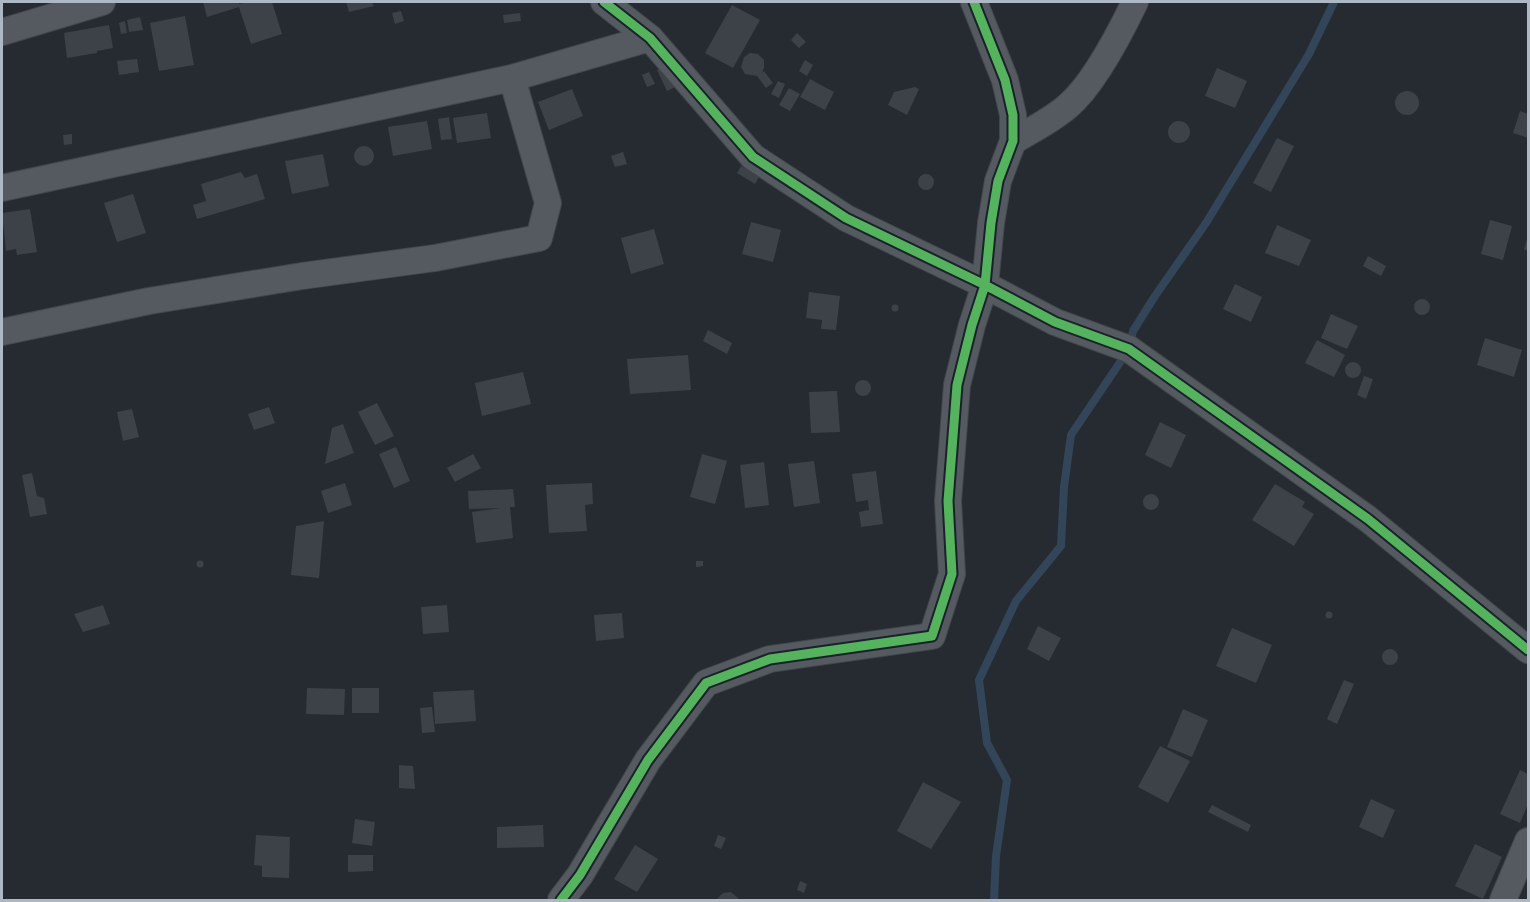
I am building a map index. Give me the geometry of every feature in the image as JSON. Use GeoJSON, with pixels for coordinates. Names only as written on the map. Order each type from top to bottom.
{"type":"FeatureCollection","features":[{"type":"Feature","properties":{"kind":"street"},"geometry":{"type":"LineString","coordinates":[[2,32],[102,2]]}},
{"type":"Feature","properties":{"kind":"street"},"geometry":{"type":"LineString","coordinates":[[604,2],[650,38],[753,157],[846,218],[985,285],[1055,322],[1129,349],[1368,519],[1528,650]]}},
{"type":"Feature","properties":{"kind":"street"},"geometry":{"type":"LineString","coordinates":[[561,900],[580,875],[648,760],[706,683],[770,659],[932,636],[952,574],[948,501],[957,385],[985,285],[998,181],[1013,141],[1013,115],[1005,80],[974,2]]}},
{"type":"Feature","properties":{"kind":"street"},"geometry":{"type":"LineString","coordinates":[[1013,141],[1069,106],[1091,80],[1124,26],[1135,2]]}},
{"type":"Feature","properties":{"kind":"street"},"geometry":{"type":"LineString","coordinates":[[2,188],[512,78],[650,38]]}},
{"type":"Feature","properties":{"kind":"street"},"geometry":{"type":"LineString","coordinates":[[2,332],[149,301],[302,276],[435,258],[539,238],[548,203],[512,78]]}},
{"type":"Feature","properties":{"kind":"street"},"geometry":{"type":"LineString","coordinates":[[1503,900],[1528,841]]}},
{"type":"Feature","properties":{"kind":"building"},"geometry":{"type":"Polygon","coordinates":[[[203,2],[238,2],[239,4],[272,2],[282,34],[251,44],[239,7],[207,17],[203,2]]]}},
{"type":"Feature","properties":{"kind":"building"},"geometry":{"type":"Polygon","coordinates":[[[346,2],[372,2],[374,6],[349,12],[346,2]]]}},
{"type":"Feature","properties":{"kind":"building"},"geometry":{"type":"Polygon","coordinates":[[[732,5],[760,20],[733,68],[705,53],[732,5]]]}},
{"type":"Feature","properties":{"kind":"building"},"geometry":{"type":"Polygon","coordinates":[[[401,11],[404,21],[395,24],[392,13],[401,11]]]}},
{"type":"Feature","properties":{"kind":"building"},"geometry":{"type":"Polygon","coordinates":[[[520,13],[521,21],[504,23],[503,15],[520,13]]]}},
{"type":"Feature","properties":{"kind":"building"},"geometry":{"type":"Polygon","coordinates":[[[185,16],[194,65],[159,71],[150,23],[185,16]]]}},
{"type":"Feature","properties":{"kind":"building"},"geometry":{"type":"Polygon","coordinates":[[[140,17],[143,30],[129,32],[127,20],[140,17]]]}},
{"type":"Feature","properties":{"kind":"building"},"geometry":{"type":"Polygon","coordinates":[[[125,21],[127,33],[121,34],[119,23],[125,21]]]}},
{"type":"Feature","properties":{"kind":"building"},"geometry":{"type":"Polygon","coordinates":[[[109,25],[113,48],[67,58],[64,33],[109,25]]]}},
{"type":"Feature","properties":{"kind":"building"},"geometry":{"type":"Polygon","coordinates":[[[797,33],[806,42],[799,48],[791,40],[797,33]]]}},
{"type":"Feature","properties":{"kind":"building"},"geometry":{"type":"Polygon","coordinates":[[[750,53],[758,54],[764,60],[762,73],[764,71],[773,83],[766,88],[757,76],[745,74],[741,67],[744,57],[750,53]]]}},
{"type":"Feature","properties":{"kind":"building"},"geometry":{"type":"Polygon","coordinates":[[[137,59],[139,72],[119,75],[117,61],[137,59]]]}},
{"type":"Feature","properties":{"kind":"building"},"geometry":{"type":"Polygon","coordinates":[[[805,60],[813,65],[807,76],[799,71],[805,60]]]}},
{"type":"Feature","properties":{"kind":"building"},"geometry":{"type":"Polygon","coordinates":[[[667,65],[677,86],[667,91],[657,70],[667,65]]]}},
{"type":"Feature","properties":{"kind":"building"},"geometry":{"type":"Polygon","coordinates":[[[1217,68],[1247,81],[1235,108],[1205,96],[1217,68]]]}},
{"type":"Feature","properties":{"kind":"building"},"geometry":{"type":"Polygon","coordinates":[[[649,72],[655,84],[647,87],[642,75],[649,72]]]}},
{"type":"Feature","properties":{"kind":"building"},"geometry":{"type":"Polygon","coordinates":[[[810,79],[834,92],[825,110],[800,97],[810,79]]]}},
{"type":"Feature","properties":{"kind":"building"},"geometry":{"type":"Polygon","coordinates":[[[778,81],[785,84],[779,98],[771,94],[778,81]]]}},
{"type":"Feature","properties":{"kind":"building"},"geometry":{"type":"Polygon","coordinates":[[[915,87],[919,89],[907,115],[888,105],[894,92],[915,87]]]}},
{"type":"Feature","properties":{"kind":"building"},"geometry":{"type":"Polygon","coordinates":[[[789,88],[800,94],[790,111],[779,105],[789,88]]]}},
{"type":"Feature","properties":{"kind":"building"},"geometry":{"type":"Polygon","coordinates":[[[572,89],[583,116],[549,130],[538,102],[572,89]]]}},
{"type":"Feature","properties":{"kind":"building"},"geometry":{"type":"Polygon","coordinates":[[[1407,91],[1415,95],[1419,103],[1415,111],[1407,115],[1399,111],[1395,103],[1399,95],[1407,91]]]}},
{"type":"Feature","properties":{"kind":"building"},"geometry":{"type":"Polygon","coordinates":[[[1520,111],[1528,114],[1528,138],[1513,133],[1520,111]]]}},
{"type":"Feature","properties":{"kind":"building"},"geometry":{"type":"Polygon","coordinates":[[[487,113],[491,138],[457,143],[453,118],[487,113]]]}},
{"type":"Feature","properties":{"kind":"building"},"geometry":{"type":"Polygon","coordinates":[[[449,117],[452,139],[441,140],[438,119],[449,117]]]}},
{"type":"Feature","properties":{"kind":"building"},"geometry":{"type":"Polygon","coordinates":[[[427,121],[432,149],[393,156],[388,127],[427,121]]]}},
{"type":"Feature","properties":{"kind":"building"},"geometry":{"type":"Polygon","coordinates":[[[1179,121],[1187,124],[1190,132],[1187,140],[1179,143],[1171,140],[1168,132],[1171,124],[1179,121]]]}},
{"type":"Feature","properties":{"kind":"building"},"geometry":{"type":"Polygon","coordinates":[[[72,134],[72,144],[64,145],[63,135],[72,134]]]}},
{"type":"Feature","properties":{"kind":"building"},"geometry":{"type":"Polygon","coordinates":[[[1277,138],[1294,146],[1271,192],[1253,183],[1277,138]]]}},
{"type":"Feature","properties":{"kind":"building"},"geometry":{"type":"Polygon","coordinates":[[[360,146],[368,146],[374,152],[374,160],[368,166],[360,166],[354,160],[354,152],[360,146]]]}},
{"type":"Feature","properties":{"kind":"building"},"geometry":{"type":"Polygon","coordinates":[[[623,152],[627,164],[615,167],[611,156],[623,152]]]}},
{"type":"Feature","properties":{"kind":"building"},"geometry":{"type":"Polygon","coordinates":[[[323,154],[329,186],[292,194],[285,161],[323,154]]]}},
{"type":"Feature","properties":{"kind":"building"},"geometry":{"type":"Polygon","coordinates":[[[741,166],[759,177],[755,184],[737,173],[741,166]]]}},
{"type":"Feature","properties":{"kind":"building"},"geometry":{"type":"Polygon","coordinates":[[[241,172],[245,178],[257,174],[265,199],[197,219],[193,205],[206,201],[201,184],[241,172]]]}},
{"type":"Feature","properties":{"kind":"building"},"geometry":{"type":"Polygon","coordinates":[[[923,174],[929,174],[934,182],[932,188],[923,190],[918,185],[918,179],[923,174]]]}},
{"type":"Feature","properties":{"kind":"building"},"geometry":{"type":"Polygon","coordinates":[[[133,194],[146,233],[117,242],[104,203],[133,194]]]}},
{"type":"Feature","properties":{"kind":"building"},"geometry":{"type":"Polygon","coordinates":[[[30,209],[37,252],[17,255],[16,249],[6,251],[2,213],[30,209]]]}},
{"type":"Feature","properties":{"kind":"building"},"geometry":{"type":"Polygon","coordinates":[[[1490,220],[1512,226],[1503,260],[1481,254],[1490,220]]]}},
{"type":"Feature","properties":{"kind":"building"},"geometry":{"type":"Polygon","coordinates":[[[751,222],[781,230],[773,262],[742,254],[751,222]]]}},
{"type":"Feature","properties":{"kind":"building"},"geometry":{"type":"Polygon","coordinates":[[[1277,225],[1311,240],[1299,266],[1265,253],[1277,225]]]}},
{"type":"Feature","properties":{"kind":"building"},"geometry":{"type":"Polygon","coordinates":[[[654,229],[664,264],[631,274],[621,238],[654,229]]]}},
{"type":"Feature","properties":{"kind":"building"},"geometry":{"type":"Polygon","coordinates":[[[1528,236],[1528,251],[1524,249],[1528,236]]]}},
{"type":"Feature","properties":{"kind":"building"},"geometry":{"type":"Polygon","coordinates":[[[1368,256],[1386,266],[1381,276],[1363,266],[1368,256]]]}},
{"type":"Feature","properties":{"kind":"building"},"geometry":{"type":"Polygon","coordinates":[[[1235,284],[1262,297],[1251,322],[1223,309],[1235,284]]]}},
{"type":"Feature","properties":{"kind":"building"},"geometry":{"type":"Polygon","coordinates":[[[809,292],[840,296],[836,330],[821,329],[822,320],[806,318],[809,292]]]}},
{"type":"Feature","properties":{"kind":"building"},"geometry":{"type":"Polygon","coordinates":[[[1419,299],[1425,299],[1430,307],[1428,313],[1419,315],[1414,310],[1414,304],[1419,299]]]}},
{"type":"Feature","properties":{"kind":"building"},"geometry":{"type":"Polygon","coordinates":[[[895,305],[898,308],[895,311],[892,308],[895,305]]]}},
{"type":"Feature","properties":{"kind":"building"},"geometry":{"type":"Polygon","coordinates":[[[1331,314],[1358,326],[1347,349],[1321,338],[1331,314]]]}},
{"type":"Feature","properties":{"kind":"building"},"geometry":{"type":"Polygon","coordinates":[[[708,330],[732,343],[727,354],[703,341],[708,330]]]}},
{"type":"Feature","properties":{"kind":"building"},"geometry":{"type":"Polygon","coordinates":[[[1485,338],[1522,350],[1514,377],[1477,365],[1485,338]]]}},
{"type":"Feature","properties":{"kind":"building"},"geometry":{"type":"Polygon","coordinates":[[[1317,340],[1345,355],[1334,377],[1305,363],[1317,340]]]}},
{"type":"Feature","properties":{"kind":"building"},"geometry":{"type":"Polygon","coordinates":[[[688,355],[691,390],[630,394],[627,359],[688,355]]]}},
{"type":"Feature","properties":{"kind":"building"},"geometry":{"type":"Polygon","coordinates":[[[1350,362],[1356,362],[1361,370],[1359,376],[1350,378],[1345,373],[1345,367],[1350,362]]]}},
{"type":"Feature","properties":{"kind":"building"},"geometry":{"type":"Polygon","coordinates":[[[523,372],[531,404],[482,416],[475,383],[523,372]]]}},
{"type":"Feature","properties":{"kind":"building"},"geometry":{"type":"Polygon","coordinates":[[[1364,376],[1373,379],[1366,399],[1357,395],[1364,376]]]}},
{"type":"Feature","properties":{"kind":"building"},"geometry":{"type":"Polygon","coordinates":[[[860,380],[866,380],[871,388],[869,394],[860,396],[855,391],[855,385],[860,380]]]}},
{"type":"Feature","properties":{"kind":"building"},"geometry":{"type":"Polygon","coordinates":[[[837,391],[840,432],[811,433],[809,392],[837,391]]]}},
{"type":"Feature","properties":{"kind":"building"},"geometry":{"type":"Polygon","coordinates":[[[377,403],[394,436],[375,445],[358,412],[377,403]]]}},
{"type":"Feature","properties":{"kind":"building"},"geometry":{"type":"Polygon","coordinates":[[[269,407],[275,423],[254,430],[248,414],[269,407]]]}},
{"type":"Feature","properties":{"kind":"building"},"geometry":{"type":"Polygon","coordinates":[[[132,409],[139,437],[123,441],[117,412],[132,409]]]}},
{"type":"Feature","properties":{"kind":"building"},"geometry":{"type":"Polygon","coordinates":[[[1160,422],[1186,435],[1171,468],[1145,455],[1160,422]]]}},
{"type":"Feature","properties":{"kind":"building"},"geometry":{"type":"Polygon","coordinates":[[[343,424],[354,453],[325,464],[332,428],[343,424]]]}},
{"type":"Feature","properties":{"kind":"building"},"geometry":{"type":"Polygon","coordinates":[[[396,447],[410,481],[394,488],[379,454],[396,447]]]}},
{"type":"Feature","properties":{"kind":"building"},"geometry":{"type":"Polygon","coordinates":[[[473,454],[481,468],[455,482],[447,468],[473,454]]]}},
{"type":"Feature","properties":{"kind":"building"},"geometry":{"type":"Polygon","coordinates":[[[702,454],[727,461],[715,504],[690,497],[702,454]]]}},
{"type":"Feature","properties":{"kind":"building"},"geometry":{"type":"Polygon","coordinates":[[[814,461],[820,503],[794,507],[788,464],[814,461]]]}},
{"type":"Feature","properties":{"kind":"building"},"geometry":{"type":"Polygon","coordinates":[[[764,462],[769,505],[745,508],[740,465],[764,462]]]}},
{"type":"Feature","properties":{"kind":"building"},"geometry":{"type":"Polygon","coordinates":[[[876,471],[883,524],[861,527],[859,512],[869,510],[868,500],[856,502],[852,474],[876,471]]]}},
{"type":"Feature","properties":{"kind":"building"},"geometry":{"type":"Polygon","coordinates":[[[32,473],[37,496],[44,498],[47,514],[30,517],[22,475],[32,473]]]}},
{"type":"Feature","properties":{"kind":"building"},"geometry":{"type":"Polygon","coordinates":[[[345,483],[352,505],[328,513],[321,491],[345,483]]]}},
{"type":"Feature","properties":{"kind":"building"},"geometry":{"type":"Polygon","coordinates":[[[592,483],[593,504],[585,505],[587,531],[549,533],[546,485],[592,483]]]}},
{"type":"Feature","properties":{"kind":"building"},"geometry":{"type":"Polygon","coordinates":[[[1275,484],[1305,502],[1302,507],[1314,514],[1294,546],[1252,520],[1275,484]]]}},
{"type":"Feature","properties":{"kind":"building"},"geometry":{"type":"Polygon","coordinates":[[[513,489],[515,507],[510,507],[513,538],[476,543],[472,512],[501,508],[469,509],[468,491],[513,489]]]}},
{"type":"Feature","properties":{"kind":"building"},"geometry":{"type":"Polygon","coordinates":[[[1148,494],[1154,494],[1159,502],[1157,508],[1148,510],[1143,505],[1143,499],[1148,494]]]}},
{"type":"Feature","properties":{"kind":"building"},"geometry":{"type":"Polygon","coordinates":[[[324,521],[319,578],[291,575],[296,526],[324,521]]]}},
{"type":"Feature","properties":{"kind":"building"},"geometry":{"type":"Polygon","coordinates":[[[200,561],[203,564],[200,567],[197,564],[200,561]]]}},
{"type":"Feature","properties":{"kind":"building"},"geometry":{"type":"Polygon","coordinates":[[[696,561],[703,561],[703,566],[696,567],[696,561]]]}},
{"type":"Feature","properties":{"kind":"building"},"geometry":{"type":"Polygon","coordinates":[[[103,605],[110,624],[83,632],[74,614],[103,605]]]}},
{"type":"Feature","properties":{"kind":"building"},"geometry":{"type":"Polygon","coordinates":[[[447,605],[449,632],[423,634],[421,607],[447,605]]]}},
{"type":"Feature","properties":{"kind":"building"},"geometry":{"type":"Polygon","coordinates":[[[1329,612],[1332,615],[1329,618],[1326,615],[1329,612]]]}},
{"type":"Feature","properties":{"kind":"building"},"geometry":{"type":"Polygon","coordinates":[[[622,613],[624,638],[596,641],[594,615],[622,613]]]}},
{"type":"Feature","properties":{"kind":"building"},"geometry":{"type":"Polygon","coordinates":[[[1038,626],[1061,638],[1049,661],[1027,649],[1038,626]]]}},
{"type":"Feature","properties":{"kind":"building"},"geometry":{"type":"Polygon","coordinates":[[[1232,628],[1272,645],[1256,683],[1216,666],[1232,628]]]}},
{"type":"Feature","properties":{"kind":"building"},"geometry":{"type":"Polygon","coordinates":[[[1387,649],[1393,649],[1398,657],[1396,663],[1387,665],[1382,660],[1382,654],[1387,649]]]}},
{"type":"Feature","properties":{"kind":"building"},"geometry":{"type":"Polygon","coordinates":[[[1344,680],[1354,684],[1337,724],[1327,719],[1344,680]]]}},
{"type":"Feature","properties":{"kind":"building"},"geometry":{"type":"Polygon","coordinates":[[[307,688],[345,689],[344,715],[306,714],[307,688]]]}},
{"type":"Feature","properties":{"kind":"building"},"geometry":{"type":"Polygon","coordinates":[[[352,688],[379,688],[379,713],[352,713],[352,688]]]}},
{"type":"Feature","properties":{"kind":"building"},"geometry":{"type":"Polygon","coordinates":[[[474,690],[476,721],[435,724],[433,692],[474,690]]]}},
{"type":"Feature","properties":{"kind":"building"},"geometry":{"type":"Polygon","coordinates":[[[432,707],[435,732],[422,733],[420,708],[432,707]]]}},
{"type":"Feature","properties":{"kind":"building"},"geometry":{"type":"Polygon","coordinates":[[[1183,709],[1208,720],[1192,757],[1167,747],[1183,709]]]}},
{"type":"Feature","properties":{"kind":"building"},"geometry":{"type":"Polygon","coordinates":[[[1160,746],[1190,761],[1168,803],[1138,787],[1160,746]]]}},
{"type":"Feature","properties":{"kind":"building"},"geometry":{"type":"Polygon","coordinates":[[[399,765],[413,766],[415,789],[399,788],[399,765]]]}},
{"type":"Feature","properties":{"kind":"building"},"geometry":{"type":"Polygon","coordinates":[[[1520,770],[1528,774],[1528,804],[1520,823],[1500,814],[1520,770]]]}},
{"type":"Feature","properties":{"kind":"building"},"geometry":{"type":"Polygon","coordinates":[[[923,782],[961,802],[931,849],[897,831],[923,782]]]}},
{"type":"Feature","properties":{"kind":"building"},"geometry":{"type":"Polygon","coordinates":[[[1371,799],[1395,810],[1383,838],[1359,827],[1371,799]]]}},
{"type":"Feature","properties":{"kind":"building"},"geometry":{"type":"Polygon","coordinates":[[[1212,805],[1251,825],[1248,832],[1208,812],[1212,805]]]}},
{"type":"Feature","properties":{"kind":"building"},"geometry":{"type":"Polygon","coordinates":[[[355,819],[375,822],[372,846],[352,843],[355,819]]]}},
{"type":"Feature","properties":{"kind":"building"},"geometry":{"type":"Polygon","coordinates":[[[543,825],[544,847],[497,848],[497,827],[543,825]]]}},
{"type":"Feature","properties":{"kind":"building"},"geometry":{"type":"Polygon","coordinates":[[[256,835],[290,837],[289,878],[262,877],[262,866],[254,865],[256,835]]]}},
{"type":"Feature","properties":{"kind":"building"},"geometry":{"type":"Polygon","coordinates":[[[718,835],[726,838],[721,849],[714,846],[718,835]]]}},
{"type":"Feature","properties":{"kind":"building"},"geometry":{"type":"Polygon","coordinates":[[[1475,844],[1502,857],[1483,899],[1455,886],[1475,844]]]}},
{"type":"Feature","properties":{"kind":"building"},"geometry":{"type":"Polygon","coordinates":[[[635,845],[658,859],[637,892],[614,879],[635,845]]]}},
{"type":"Feature","properties":{"kind":"building"},"geometry":{"type":"Polygon","coordinates":[[[348,855],[373,855],[373,871],[348,872],[348,855]]]}},
{"type":"Feature","properties":{"kind":"building"},"geometry":{"type":"Polygon","coordinates":[[[800,881],[807,884],[804,893],[797,890],[800,881]]]}},
{"type":"Feature","properties":{"kind":"building"},"geometry":{"type":"Polygon","coordinates":[[[731,892],[740,900],[716,900],[723,893],[731,892]]]}},
{"type":"Feature","properties":{"kind":"waterway"},"geometry":{"type":"LineString","coordinates":[[994,900],[996,856],[1007,780],[987,743],[979,680],[1016,601],[1061,546],[1064,487],[1071,435],[1129,349],[1133,331],[1206,223],[1309,54],[1334,2]]}},
{"type":"Feature","properties":{"kind":"cycle path"},"geometry":{"type":"LineString","coordinates":[[604,2],[650,38],[753,157],[846,218],[985,285],[1055,322],[1129,349],[1368,519],[1528,650]]}},
{"type":"Feature","properties":{"kind":"cycle path"},"geometry":{"type":"LineString","coordinates":[[561,900],[580,875],[648,760],[706,683],[770,659],[932,636],[952,574],[948,501],[957,385],[985,285],[998,181],[1013,141],[1013,115],[1005,80],[974,2]]}}]}
